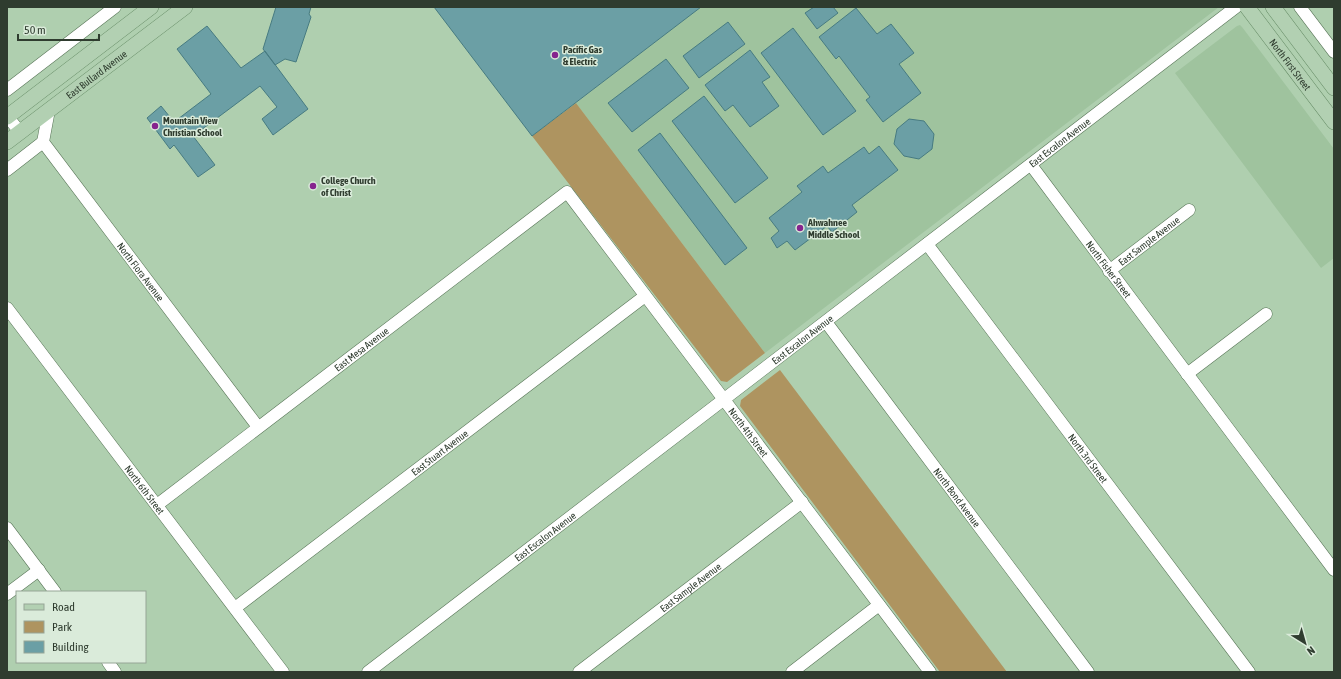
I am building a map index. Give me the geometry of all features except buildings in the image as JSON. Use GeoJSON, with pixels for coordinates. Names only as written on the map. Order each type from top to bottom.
{"type":"FeatureCollection","features":[{"type":"Feature","properties":{"kind":"main road","name":"East Bullard Avenue"},"geometry":{"type":"LineString","coordinates":[[7,116],[151,7]]}},
{"type":"Feature","properties":{"kind":"main road","name":"East Bullard Avenue"},"geometry":{"type":"LineString","coordinates":[[7,142],[185,7]]}},
{"type":"Feature","properties":{"kind":"main road","name":"North First Street"},"geometry":{"type":"LineString","coordinates":[[1247,7],[1334,122]]}},
{"type":"Feature","properties":{"kind":"main road","name":"North First Street"},"geometry":{"type":"LineString","coordinates":[[1273,7],[1334,88]]}},
{"type":"Feature","properties":{"kind":"street"},"geometry":{"type":"LineString","coordinates":[[7,90],[115,7]]}},
{"type":"Feature","properties":{"kind":"street","name":"East Escalon Avenue"},"geometry":{"type":"LineString","coordinates":[[368,672],[1236,7]]}},
{"type":"Feature","properties":{"kind":"street"},"geometry":{"type":"LineString","coordinates":[[1300,7],[1334,52]]}},
{"type":"Feature","properties":{"kind":"street"},"geometry":{"type":"LineString","coordinates":[[7,170],[43,142],[49,110]]}},
{"type":"Feature","properties":{"kind":"street"},"geometry":{"type":"LineString","coordinates":[[7,116],[20,132]]}},
{"type":"Feature","properties":{"kind":"street","name":"North Flora Avenue"},"geometry":{"type":"LineString","coordinates":[[43,142],[258,427]]}},
{"type":"Feature","properties":{"kind":"street","name":"North Fisher Street"},"geometry":{"type":"LineString","coordinates":[[1031,165],[1334,570]]}},
{"type":"Feature","properties":{"kind":"street","name":"East Mesa Avenue"},"geometry":{"type":"LineString","coordinates":[[156,505],[567,192]]}},
{"type":"Feature","properties":{"kind":"street","name":"North 4th Street"},"geometry":{"type":"LineString","coordinates":[[567,192],[930,672]]}},
{"type":"Feature","properties":{"kind":"street","name":"East Sample Avenue"},"geometry":{"type":"LineString","coordinates":[[1109,271],[1189,210]]}},
{"type":"Feature","properties":{"kind":"street","name":"North 3rd Street"},"geometry":{"type":"LineString","coordinates":[[928,244],[1249,672]]}},
{"type":"Feature","properties":{"kind":"street","name":"East Stuart Avenue"},"geometry":{"type":"LineString","coordinates":[[235,608],[645,296]]}},
{"type":"Feature","properties":{"kind":"street","name":"North 6th Street"},"geometry":{"type":"LineString","coordinates":[[7,308],[283,672]]}},
{"type":"Feature","properties":{"kind":"street"},"geometry":{"type":"LineString","coordinates":[[1187,374],[1266,314]]}},
{"type":"Feature","properties":{"kind":"street","name":"North Bond Avenue"},"geometry":{"type":"LineString","coordinates":[[826,322],[1088,672]]}},
{"type":"Feature","properties":{"kind":"street","name":"East Sample Avenue"},"geometry":{"type":"LineString","coordinates":[[579,672],[802,502]]}},
{"type":"Feature","properties":{"kind":"street"},"geometry":{"type":"LineString","coordinates":[[7,528],[54,591]]}},
{"type":"Feature","properties":{"kind":"street"},"geometry":{"type":"LineString","coordinates":[[7,594],[39,570]]}},
{"type":"Feature","properties":{"kind":"street"},"geometry":{"type":"LineString","coordinates":[[792,672],[879,605]]}},
{"type":"Feature","properties":{"kind":"street"},"geometry":{"type":"LineString","coordinates":[[109,663],[115,672]]}},
{"type":"Feature","properties":{"kind":"shaded area","name":"Ahwahnee Middle School"},"geometry":{"type":"Polygon","coordinates":[[[701,7],[1219,7],[765,353],[576,103],[701,7]]]}},
{"type":"Feature","properties":{"kind":"shaded area"},"geometry":{"type":"Polygon","coordinates":[[[1240,25],[1334,149],[1334,258],[1321,268],[1175,73],[1240,25]]]}},
{"type":"Feature","properties":{"kind":"green space"},"geometry":{"type":"Polygon","coordinates":[[[576,103],[765,353],[727,382],[721,381],[532,136],[576,103]]]}},
{"type":"Feature","properties":{"kind":"green space"},"geometry":{"type":"Polygon","coordinates":[[[780,370],[1007,672],[940,672],[740,406],[741,400],[780,370]]]}},
{"type":"Feature","properties":{"kind":"place","name":"Pacific Gas & Electric"},"geometry":{"type":"Point","coordinates":[555,55]}},
{"type":"Feature","properties":{"kind":"place","name":"Mountain View Christian School"},"geometry":{"type":"Point","coordinates":[155,126]}},
{"type":"Feature","properties":{"kind":"place","name":"College Church of Christ"},"geometry":{"type":"Point","coordinates":[313,186]}},
{"type":"Feature","properties":{"kind":"place","name":"Ahwahnee Middle School"},"geometry":{"type":"Point","coordinates":[800,228]}}]}
